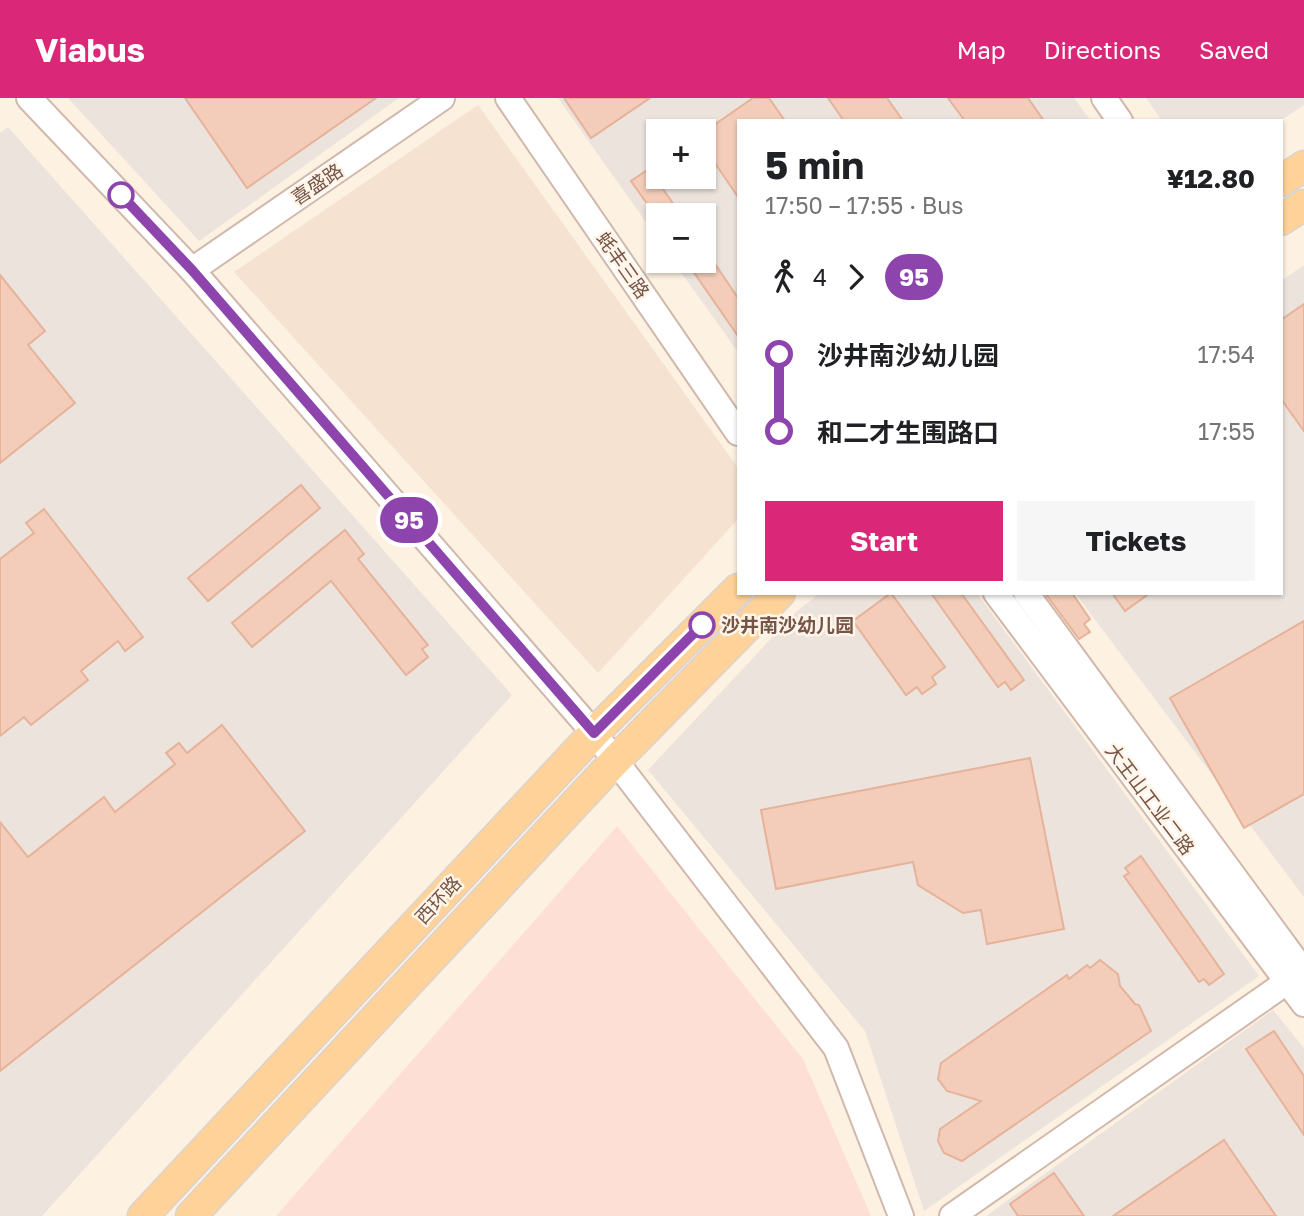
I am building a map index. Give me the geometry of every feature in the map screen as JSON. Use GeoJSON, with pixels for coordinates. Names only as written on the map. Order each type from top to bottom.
{"type":"FeatureCollection","features":[{"type":"Feature","properties":{"kind":"main road"},"geometry":{"type":"LineString","coordinates":[[1283,180],[1304,166]]}},
{"type":"Feature","properties":{"kind":"main road"},"geometry":{"type":"LineString","coordinates":[[1283,219],[1304,205]]}},
{"type":"Feature","properties":{"kind":"main road","name":"西环路"},"geometry":{"type":"LineString","coordinates":[[143,1216],[594,733],[737,590]]}},
{"type":"Feature","properties":{"kind":"main road","name":"西环路"},"geometry":{"type":"LineString","coordinates":[[191,1216],[615,761],[778,595]]}},
{"type":"Feature","properties":{"kind":"street"},"geometry":{"type":"LineString","coordinates":[[29,98],[192,270],[594,733],[836,1048],[901,1216]]}},
{"type":"Feature","properties":{"kind":"street","name":"喜盛路"},"geometry":{"type":"LineString","coordinates":[[192,270],[442,98]]}},
{"type":"Feature","properties":{"kind":"street","name":"蚝丰三路"},"geometry":{"type":"LineString","coordinates":[[508,98],[737,432]]}},
{"type":"Feature","properties":{"kind":"street","name":"蚝丰三路"},"geometry":{"type":"LineString","coordinates":[[525,98],[737,403]]}},
{"type":"Feature","properties":{"kind":"street"},"geometry":{"type":"LineString","coordinates":[[1104,98],[1119,119]]}},
{"type":"Feature","properties":{"kind":"street","name":"大王山工业二路"},"geometry":{"type":"LineString","coordinates":[[998,595],[1298,975]]}},
{"type":"Feature","properties":{"kind":"street","name":"大王山工业二路"},"geometry":{"type":"LineString","coordinates":[[1027,595],[1298,975],[1304,1004]]}},
{"type":"Feature","properties":{"kind":"street"},"geometry":{"type":"LineString","coordinates":[[952,1216],[1298,975]]}},
{"type":"Feature","properties":{"kind":"shaded area"},"geometry":{"type":"Polygon","coordinates":[[[68,98],[399,98],[199,241],[68,98]]]}},
{"type":"Feature","properties":{"kind":"shaded area"},"geometry":{"type":"Polygon","coordinates":[[[558,98],[1074,98],[1090,119],[737,119],[737,351],[682,273],[716,273],[716,203],[646,203],[646,222],[558,98]]]}},
{"type":"Feature","properties":{"kind":"shaded area"},"geometry":{"type":"Polygon","coordinates":[[[1146,98],[1304,98],[1304,105],[1283,119],[1161,119],[1146,98]]]}},
{"type":"Feature","properties":{"kind":"shaded area"},"geometry":{"type":"Polygon","coordinates":[[[478,105],[737,467],[737,520],[598,673],[234,272],[478,105]]]}},
{"type":"Feature","properties":{"kind":"shaded area"},"geometry":{"type":"Polygon","coordinates":[[[8,127],[512,695],[42,1216],[0,1216],[0,133],[8,127]]]}},
{"type":"Feature","properties":{"kind":"shaded area"},"geometry":{"type":"Polygon","coordinates":[[[1304,265],[1304,897],[1077,595],[1283,595],[1283,280],[1304,265]]]}},
{"type":"Feature","properties":{"kind":"shaded area"},"geometry":{"type":"Polygon","coordinates":[[[817,595],[978,595],[1259,976],[924,1211],[865,1031],[648,770],[797,611],[817,595]]]}},
{"type":"Feature","properties":{"kind":"shaded area"},"geometry":{"type":"Polygon","coordinates":[[[617,826],[803,1059],[871,1216],[276,1216],[617,826]]]}},
{"type":"Feature","properties":{"kind":"shaded area"},"geometry":{"type":"Polygon","coordinates":[[[1273,1010],[1304,1048],[1304,1216],[986,1216],[1273,1010]]]}},
{"type":"Feature","properties":{"kind":"building"},"geometry":{"type":"Polygon","coordinates":[[[185,98],[376,98],[247,188],[185,98]]]}},
{"type":"Feature","properties":{"kind":"building"},"geometry":{"type":"Polygon","coordinates":[[[564,98],[650,98],[591,138],[564,98]]]}},
{"type":"Feature","properties":{"kind":"building"},"geometry":{"type":"Polygon","coordinates":[[[753,98],[769,98],[784,119],[737,119],[737,196],[716,165],[716,124],[753,98]]]}},
{"type":"Feature","properties":{"kind":"building"},"geometry":{"type":"Polygon","coordinates":[[[828,98],[887,98],[902,119],[843,119],[828,98]]]}},
{"type":"Feature","properties":{"kind":"building"},"geometry":{"type":"Polygon","coordinates":[[[948,98],[1028,98],[1043,119],[964,119],[948,98]]]}},
{"type":"Feature","properties":{"kind":"building"},"geometry":{"type":"Polygon","coordinates":[[[646,171],[646,189],[663,189],[673,203],[647,203],[631,181],[646,171]]]}},
{"type":"Feature","properties":{"kind":"building"},"geometry":{"type":"Polygon","coordinates":[[[716,265],[737,297],[737,335],[694,273],[716,273],[716,265]]]}},
{"type":"Feature","properties":{"kind":"building"},"geometry":{"type":"Polygon","coordinates":[[[0,275],[45,331],[28,345],[75,403],[0,463],[0,275]]]}},
{"type":"Feature","properties":{"kind":"building"},"geometry":{"type":"Polygon","coordinates":[[[1304,304],[1304,431],[1283,402],[1283,319],[1304,304]]]}},
{"type":"Feature","properties":{"kind":"building"},"geometry":{"type":"Polygon","coordinates":[[[301,485],[320,508],[208,601],[188,578],[301,485]]]}},
{"type":"Feature","properties":{"kind":"building"},"geometry":{"type":"Polygon","coordinates":[[[44,509],[143,637],[125,651],[118,641],[81,671],[88,680],[31,725],[24,717],[0,736],[0,559],[34,533],[26,523],[44,509]]]}},
{"type":"Feature","properties":{"kind":"building"},"geometry":{"type":"Polygon","coordinates":[[[345,530],[364,554],[358,559],[428,645],[422,649],[428,657],[406,675],[331,581],[252,647],[232,623],[345,530]]]}},
{"type":"Feature","properties":{"kind":"building"},"geometry":{"type":"Polygon","coordinates":[[[888,595],[892,595],[945,667],[932,677],[936,684],[922,694],[917,687],[906,695],[853,621],[888,595]]]}},
{"type":"Feature","properties":{"kind":"building"},"geometry":{"type":"Polygon","coordinates":[[[932,595],[962,595],[1024,680],[1011,690],[1005,682],[998,687],[932,595]]]}},
{"type":"Feature","properties":{"kind":"building"},"geometry":{"type":"Polygon","coordinates":[[[1046,595],[1073,595],[1090,619],[1084,624],[1090,632],[1079,639],[1046,595]]]}},
{"type":"Feature","properties":{"kind":"building"},"geometry":{"type":"Polygon","coordinates":[[[1113,595],[1147,595],[1125,611],[1113,595]]]}},
{"type":"Feature","properties":{"kind":"building"},"geometry":{"type":"Polygon","coordinates":[[[1304,621],[1304,794],[1244,828],[1170,698],[1304,621]]]}},
{"type":"Feature","properties":{"kind":"building"},"geometry":{"type":"Polygon","coordinates":[[[222,725],[305,831],[0,1071],[0,822],[28,857],[104,797],[115,812],[175,764],[166,753],[179,743],[187,753],[222,725]]]}},
{"type":"Feature","properties":{"kind":"building"},"geometry":{"type":"Polygon","coordinates":[[[1030,758],[1064,929],[987,944],[981,910],[963,913],[918,885],[913,862],[776,889],[761,810],[1030,758]]]}},
{"type":"Feature","properties":{"kind":"building"},"geometry":{"type":"Polygon","coordinates":[[[1141,856],[1224,974],[1209,985],[1204,979],[1199,982],[1124,876],[1129,873],[1125,868],[1141,856]]]}},
{"type":"Feature","properties":{"kind":"building"},"geometry":{"type":"Polygon","coordinates":[[[1100,960],[1118,974],[1120,986],[1135,1004],[1139,1005],[1151,1031],[962,1161],[944,1153],[938,1141],[940,1129],[981,1101],[947,1091],[938,1079],[941,1063],[1067,975],[1069,979],[1087,965],[1090,968],[1100,960]]]}},
{"type":"Feature","properties":{"kind":"building"},"geometry":{"type":"Polygon","coordinates":[[[1274,1031],[1304,1076],[1304,1135],[1246,1049],[1274,1031]]]}},
{"type":"Feature","properties":{"kind":"building"},"geometry":{"type":"Polygon","coordinates":[[[1224,1140],[1276,1216],[1113,1216],[1224,1140]]]}},
{"type":"Feature","properties":{"kind":"building"},"geometry":{"type":"Polygon","coordinates":[[[1054,1173],[1084,1216],[1018,1216],[1010,1204],[1054,1173]]]}},
{"type":"Feature","properties":{"kind":"bus line","name":"95"},"geometry":{"type":"LineString","coordinates":[[121,195],[192,270],[594,733],[702,625]]}},
{"type":"Feature","properties":{"kind":"place","name":"沙井南沙幼儿园"},"geometry":{"type":"Point","coordinates":[702,625]}}]}
